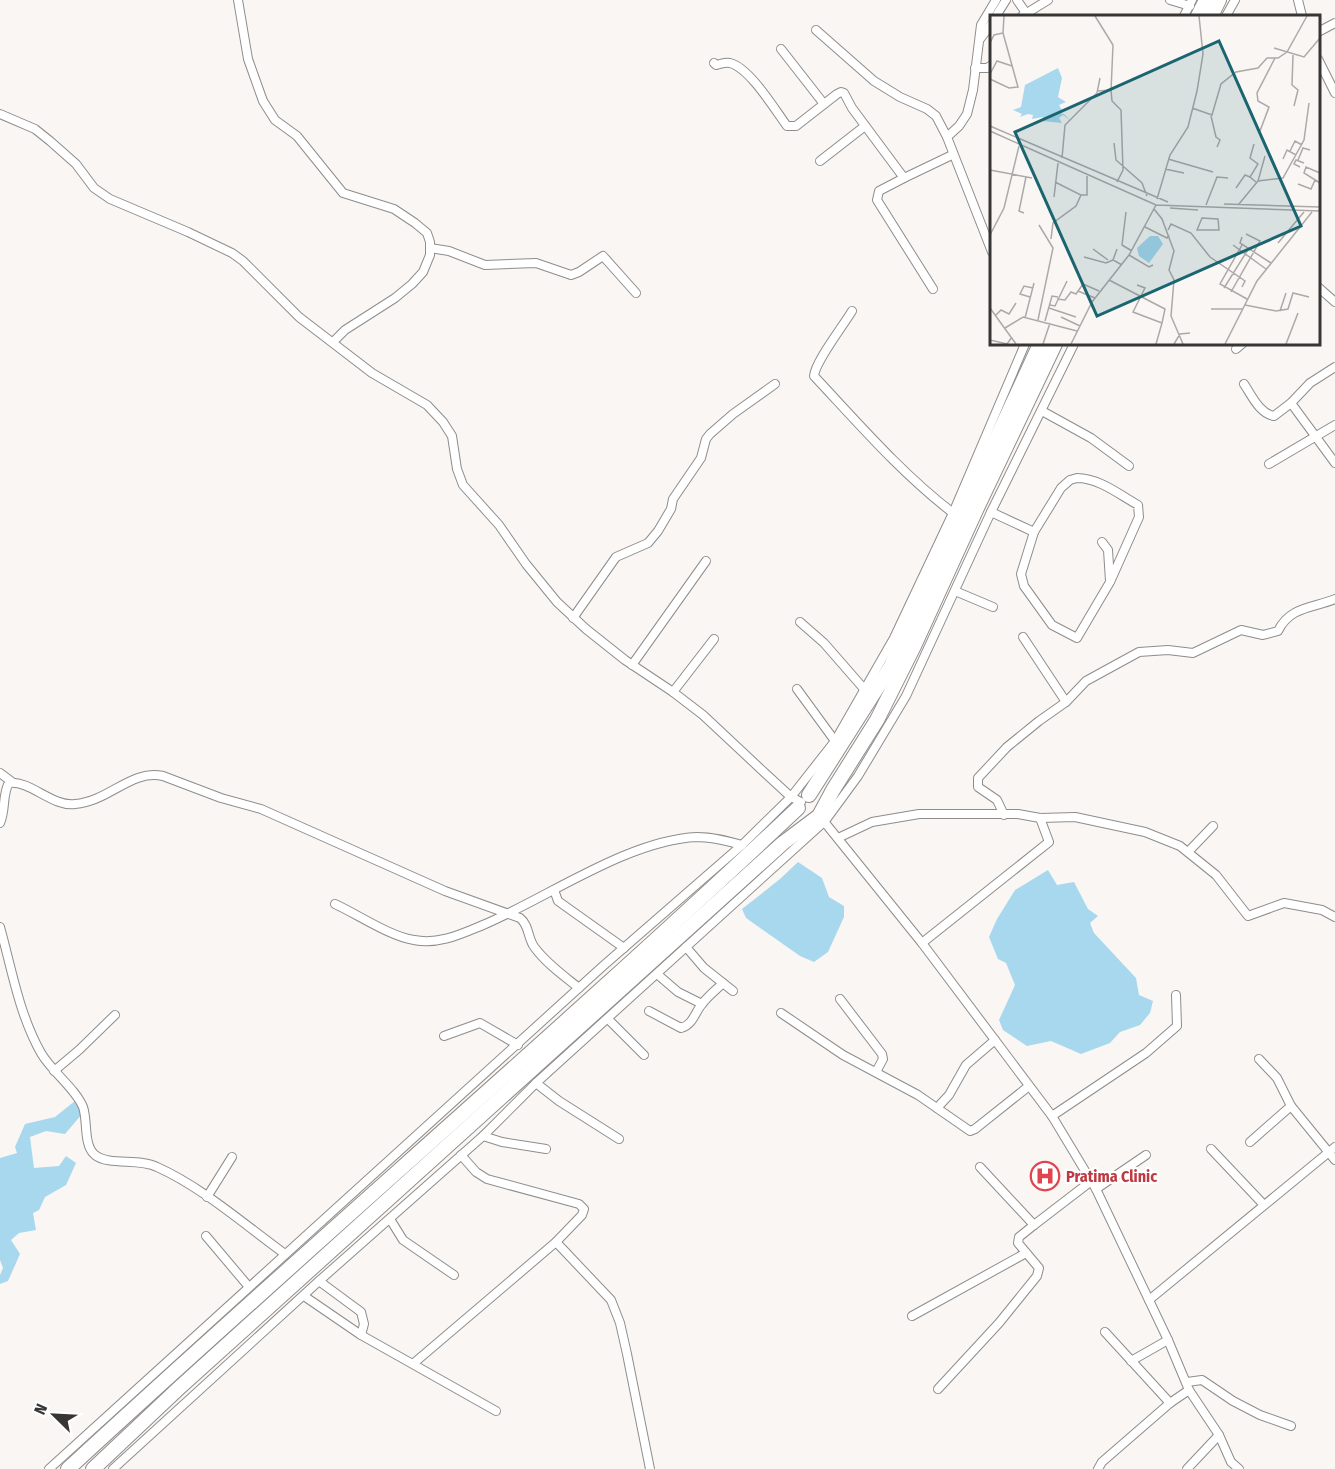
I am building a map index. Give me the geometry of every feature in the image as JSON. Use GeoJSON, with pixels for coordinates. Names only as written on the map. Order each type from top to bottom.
{"type":"FeatureCollection","features":[{"type":"Feature","properties":{"kind":"highway"},"geometry":{"type":"LineString","coordinates":[[1193,7],[1206,0]]}},
{"type":"Feature","properties":{"kind":"highway"},"geometry":{"type":"LineString","coordinates":[[1212,15],[1220,0]]}},
{"type":"Feature","properties":{"kind":"highway"},"geometry":{"type":"LineString","coordinates":[[69,1469],[185,1361],[423,1150],[726,875],[800,800],[891,666],[1040,345]]}},
{"type":"Feature","properties":{"kind":"highway"},"geometry":{"type":"LineString","coordinates":[[93,1469],[397,1190],[783,843],[820,816],[877,720],[1056,345]]}},
{"type":"Feature","properties":{"kind":"highway"},"geometry":{"type":"LineString","coordinates":[[800,800],[817,798],[820,816]]}},
{"type":"Feature","properties":{"kind":"highway"},"geometry":{"type":"LineString","coordinates":[[800,800],[802,816],[820,816]]}},
{"type":"Feature","properties":{"kind":"street"},"geometry":{"type":"LineString","coordinates":[[238,0],[248,59],[263,101],[275,120],[297,136],[343,193],[394,209],[427,233],[430,255],[423,272],[395,298],[345,330],[333,342]]}},
{"type":"Feature","properties":{"kind":"street"},"geometry":{"type":"LineString","coordinates":[[946,137],[959,126],[967,114],[984,20],[996,0]]}},
{"type":"Feature","properties":{"kind":"street"},"geometry":{"type":"LineString","coordinates":[[997,15],[1006,0]]}},
{"type":"Feature","properties":{"kind":"street"},"geometry":{"type":"LineString","coordinates":[[1017,0],[1024,15],[1048,0]]}},
{"type":"Feature","properties":{"kind":"street"},"geometry":{"type":"LineString","coordinates":[[1170,0],[1193,7]]}},
{"type":"Feature","properties":{"kind":"street"},"geometry":{"type":"LineString","coordinates":[[1226,15],[1234,0]]}},
{"type":"Feature","properties":{"kind":"street"},"geometry":{"type":"LineString","coordinates":[[1298,0],[1302,15]]}},
{"type":"Feature","properties":{"kind":"street"},"geometry":{"type":"LineString","coordinates":[[1320,31],[1335,23]]}},
{"type":"Feature","properties":{"kind":"street"},"geometry":{"type":"LineString","coordinates":[[980,39],[990,26]]}},
{"type":"Feature","properties":{"kind":"street"},"geometry":{"type":"LineString","coordinates":[[816,30],[874,81],[936,116],[990,247]]}},
{"type":"Feature","properties":{"kind":"street"},"geometry":{"type":"LineString","coordinates":[[781,49],[824,104]]}},
{"type":"Feature","properties":{"kind":"street"},"geometry":{"type":"LineString","coordinates":[[714,63],[716,65],[731,63],[737,66],[761,90],[790,127],[796,126],[837,94],[844,93],[865,126],[904,178]]}},
{"type":"Feature","properties":{"kind":"street"},"geometry":{"type":"LineString","coordinates":[[1320,63],[1335,93]]}},
{"type":"Feature","properties":{"kind":"street"},"geometry":{"type":"LineString","coordinates":[[975,68],[990,66]]}},
{"type":"Feature","properties":{"kind":"street"},"geometry":{"type":"LineString","coordinates":[[0,114],[34,129],[50,141],[76,164],[101,194],[232,253],[243,261],[299,317],[372,374],[419,399],[443,422],[452,436],[457,469],[463,485],[499,525],[542,584],[573,618],[632,665],[703,715],[800,800]]}},
{"type":"Feature","properties":{"kind":"street"},"geometry":{"type":"LineString","coordinates":[[820,161],[865,126]]}},
{"type":"Feature","properties":{"kind":"street"},"geometry":{"type":"LineString","coordinates":[[933,289],[876,200],[879,191],[952,155]]}},
{"type":"Feature","properties":{"kind":"street"},"geometry":{"type":"LineString","coordinates":[[430,248],[449,251],[485,265],[536,263],[571,275],[603,256],[636,293]]}},
{"type":"Feature","properties":{"kind":"street"},"geometry":{"type":"LineString","coordinates":[[1320,289],[1335,302]]}},
{"type":"Feature","properties":{"kind":"street"},"geometry":{"type":"LineString","coordinates":[[852,311],[815,369],[814,376],[883,452],[928,494],[953,513]]}},
{"type":"Feature","properties":{"kind":"street"},"geometry":{"type":"LineString","coordinates":[[49,1469],[579,988],[742,845],[800,800],[894,638],[953,513],[1026,345]]}},
{"type":"Feature","properties":{"kind":"street"},"geometry":{"type":"LineString","coordinates":[[113,1469],[319,1281],[483,1136],[536,1083],[686,947],[858,776],[906,696],[991,512],[1074,345]]}},
{"type":"Feature","properties":{"kind":"street"},"geometry":{"type":"LineString","coordinates":[[1244,384],[1267,415],[1274,416],[1291,403],[1310,383],[1334,371]]}},
{"type":"Feature","properties":{"kind":"street"},"geometry":{"type":"LineString","coordinates":[[573,618],[616,557],[648,543],[658,531],[671,509],[673,499],[700,458],[710,434],[733,414],[775,384]]}},
{"type":"Feature","properties":{"kind":"street"},"geometry":{"type":"LineString","coordinates":[[1291,403],[1335,463]]}},
{"type":"Feature","properties":{"kind":"street"},"geometry":{"type":"LineString","coordinates":[[1041,411],[1099,442],[1129,466]]}},
{"type":"Feature","properties":{"kind":"street"},"geometry":{"type":"LineString","coordinates":[[1269,464],[1335,425]]}},
{"type":"Feature","properties":{"kind":"street"},"geometry":{"type":"LineString","coordinates":[[1077,478],[1086,478],[1138,505],[1139,517],[1110,582],[1077,638],[1052,626],[1023,586],[1021,574],[1034,532],[1061,488],[1070,480],[1077,478]]}},
{"type":"Feature","properties":{"kind":"street"},"geometry":{"type":"LineString","coordinates":[[991,512],[1034,532]]}},
{"type":"Feature","properties":{"kind":"street"},"geometry":{"type":"LineString","coordinates":[[1102,542],[1108,550],[1110,582]]}},
{"type":"Feature","properties":{"kind":"street"},"geometry":{"type":"LineString","coordinates":[[632,665],[706,561]]}},
{"type":"Feature","properties":{"kind":"street"},"geometry":{"type":"LineString","coordinates":[[956,591],[993,607]]}},
{"type":"Feature","properties":{"kind":"street"},"geometry":{"type":"LineString","coordinates":[[1004,815],[997,800],[978,787],[978,778],[1007,747],[1066,702],[1086,681],[1140,652],[1168,650],[1193,653],[1241,630],[1263,635],[1278,631],[1283,620],[1313,604],[1335,599]]}},
{"type":"Feature","properties":{"kind":"street"},"geometry":{"type":"LineString","coordinates":[[800,622],[824,643],[865,690]]}},
{"type":"Feature","properties":{"kind":"street"},"geometry":{"type":"LineString","coordinates":[[1023,637],[1066,702]]}},
{"type":"Feature","properties":{"kind":"street"},"geometry":{"type":"LineString","coordinates":[[673,692],[714,639]]}},
{"type":"Feature","properties":{"kind":"street"},"geometry":{"type":"LineString","coordinates":[[797,689],[835,741]]}},
{"type":"Feature","properties":{"kind":"street"},"geometry":{"type":"LineString","coordinates":[[0,773],[12,782],[63,804],[76,804],[109,794],[138,777],[154,774],[221,798],[261,809],[445,891],[524,921],[534,947],[558,972],[579,988]]}},
{"type":"Feature","properties":{"kind":"street"},"geometry":{"type":"LineString","coordinates":[[0,823],[6,787],[12,782]]}},
{"type":"Feature","properties":{"kind":"street"},"geometry":{"type":"LineString","coordinates":[[838,838],[872,822],[920,814],[1018,814],[1040,818],[1075,817],[1145,832],[1180,846],[1216,876],[1248,916],[1284,903],[1322,910],[1335,917]]}},
{"type":"Feature","properties":{"kind":"street"},"geometry":{"type":"LineString","coordinates":[[820,816],[922,943],[1052,1116],[1096,1189],[1188,1386],[1219,1435],[1232,1462],[1239,1469]]}},
{"type":"Feature","properties":{"kind":"street"},"geometry":{"type":"LineString","coordinates":[[922,943],[1048,842],[1040,818]]}},
{"type":"Feature","properties":{"kind":"street"},"geometry":{"type":"LineString","coordinates":[[1188,852],[1212,825]]}},
{"type":"Feature","properties":{"kind":"street"},"geometry":{"type":"LineString","coordinates":[[335,904],[415,941],[450,939],[510,914],[613,861],[675,840],[698,837],[719,838],[742,845]]}},
{"type":"Feature","properties":{"kind":"street"},"geometry":{"type":"LineString","coordinates":[[554,890],[558,901],[624,948]]}},
{"type":"Feature","properties":{"kind":"street"},"geometry":{"type":"LineString","coordinates":[[0,927],[18,1000],[32,1036],[54,1071],[83,1108],[89,1148],[92,1153],[108,1160],[149,1163],[166,1171],[207,1197],[285,1254]]}},
{"type":"Feature","properties":{"kind":"street"},"geometry":{"type":"LineString","coordinates":[[686,947],[704,968],[734,991]]}},
{"type":"Feature","properties":{"kind":"street"},"geometry":{"type":"LineString","coordinates":[[657,974],[678,992],[702,1004]]}},
{"type":"Feature","properties":{"kind":"street"},"geometry":{"type":"LineString","coordinates":[[649,1011],[681,1028],[688,1025],[702,1004],[723,983]]}},
{"type":"Feature","properties":{"kind":"street"},"geometry":{"type":"LineString","coordinates":[[1052,1116],[1146,1053],[1177,1026],[1176,995]]}},
{"type":"Feature","properties":{"kind":"street"},"geometry":{"type":"LineString","coordinates":[[840,999],[882,1054],[883,1059],[876,1072]]}},
{"type":"Feature","properties":{"kind":"street"},"geometry":{"type":"LineString","coordinates":[[781,1013],[843,1055],[918,1095],[970,1131],[1029,1086]]}},
{"type":"Feature","properties":{"kind":"street"},"geometry":{"type":"LineString","coordinates":[[54,1071],[80,1050],[115,1015]]}},
{"type":"Feature","properties":{"kind":"street"},"geometry":{"type":"LineString","coordinates":[[608,1019],[644,1055]]}},
{"type":"Feature","properties":{"kind":"street"},"geometry":{"type":"LineString","coordinates":[[444,1036],[480,1023],[518,1045]]}},
{"type":"Feature","properties":{"kind":"street"},"geometry":{"type":"LineString","coordinates":[[937,1108],[949,1095],[966,1065],[995,1040]]}},
{"type":"Feature","properties":{"kind":"street"},"geometry":{"type":"LineString","coordinates":[[1259,1059],[1277,1078],[1291,1106],[1332,1149],[1335,1160]]}},
{"type":"Feature","properties":{"kind":"street"},"geometry":{"type":"LineString","coordinates":[[536,1083],[559,1101],[619,1139]]}},
{"type":"Feature","properties":{"kind":"street"},"geometry":{"type":"LineString","coordinates":[[1250,1142],[1291,1106]]}},
{"type":"Feature","properties":{"kind":"street"},"geometry":{"type":"LineString","coordinates":[[483,1136],[502,1142],[546,1149]]}},
{"type":"Feature","properties":{"kind":"street"},"geometry":{"type":"LineString","coordinates":[[1211,1149],[1264,1205]]}},
{"type":"Feature","properties":{"kind":"street"},"geometry":{"type":"LineString","coordinates":[[1149,1300],[1332,1149]]}},
{"type":"Feature","properties":{"kind":"street"},"geometry":{"type":"LineString","coordinates":[[414,1364],[556,1242],[582,1215],[584,1209],[579,1204],[487,1179],[476,1172],[461,1155]]}},
{"type":"Feature","properties":{"kind":"street"},"geometry":{"type":"LineString","coordinates":[[1096,1189],[1146,1155]]}},
{"type":"Feature","properties":{"kind":"street"},"geometry":{"type":"LineString","coordinates":[[207,1197],[232,1157]]}},
{"type":"Feature","properties":{"kind":"street"},"geometry":{"type":"LineString","coordinates":[[980,1167],[1034,1225]]}},
{"type":"Feature","properties":{"kind":"street"},"geometry":{"type":"LineString","coordinates":[[938,1389],[999,1323],[1037,1276],[1039,1268],[1018,1246],[1019,1237],[1090,1182]]}},
{"type":"Feature","properties":{"kind":"street"},"geometry":{"type":"LineString","coordinates":[[390,1219],[403,1240],[454,1275]]}},
{"type":"Feature","properties":{"kind":"street"},"geometry":{"type":"LineString","coordinates":[[206,1236],[249,1287]]}},
{"type":"Feature","properties":{"kind":"street"},"geometry":{"type":"LineString","coordinates":[[556,1242],[611,1300],[620,1323],[650,1469]]}},
{"type":"Feature","properties":{"kind":"street"},"geometry":{"type":"LineString","coordinates":[[912,1316],[1026,1253]]}},
{"type":"Feature","properties":{"kind":"street"},"geometry":{"type":"LineString","coordinates":[[319,1281],[361,1312],[364,1324],[361,1335]]}},
{"type":"Feature","properties":{"kind":"street"},"geometry":{"type":"LineString","coordinates":[[304,1296],[361,1335],[496,1411]]}},
{"type":"Feature","properties":{"kind":"street"},"geometry":{"type":"LineString","coordinates":[[1105,1332],[1170,1403]]}},
{"type":"Feature","properties":{"kind":"street"},"geometry":{"type":"LineString","coordinates":[[1131,1361],[1168,1340]]}},
{"type":"Feature","properties":{"kind":"street"},"geometry":{"type":"LineString","coordinates":[[1098,1469],[1102,1462],[1188,1386],[1202,1380],[1233,1401],[1260,1415],[1291,1426]]}},
{"type":"Feature","properties":{"kind":"street"},"geometry":{"type":"LineString","coordinates":[[1187,1469],[1219,1435]]}},
{"type":"Feature","properties":{"kind":"water"},"geometry":{"type":"Polygon","coordinates":[[[798,862],[822,878],[829,897],[844,906],[844,917],[828,952],[814,962],[800,956],[746,918],[742,909],[798,862]]]}},
{"type":"Feature","properties":{"kind":"water"},"geometry":{"type":"Polygon","coordinates":[[[1048,870],[1057,885],[1074,882],[1088,909],[1098,916],[1090,923],[1094,933],[1136,978],[1139,995],[1153,1001],[1150,1013],[1140,1025],[1120,1032],[1110,1043],[1081,1054],[1051,1041],[1027,1046],[1003,1030],[999,1020],[1015,985],[1006,963],[998,959],[989,937],[1015,890],[1048,870]]]}},
{"type":"Feature","properties":{"kind":"water"},"geometry":{"type":"Polygon","coordinates":[[[75,1101],[88,1107],[65,1134],[46,1131],[30,1137],[34,1168],[59,1166],[66,1156],[76,1163],[66,1185],[45,1197],[39,1210],[33,1213],[36,1230],[19,1233],[11,1240],[20,1254],[8,1281],[0,1284],[3,1268],[0,1260],[0,1158],[17,1153],[15,1147],[25,1124],[55,1117],[75,1101]]]}},
{"type":"Feature","properties":{"kind":"place","name":"Pratima Clinic"},"geometry":{"type":"Point","coordinates":[1045,1176]}}]}
